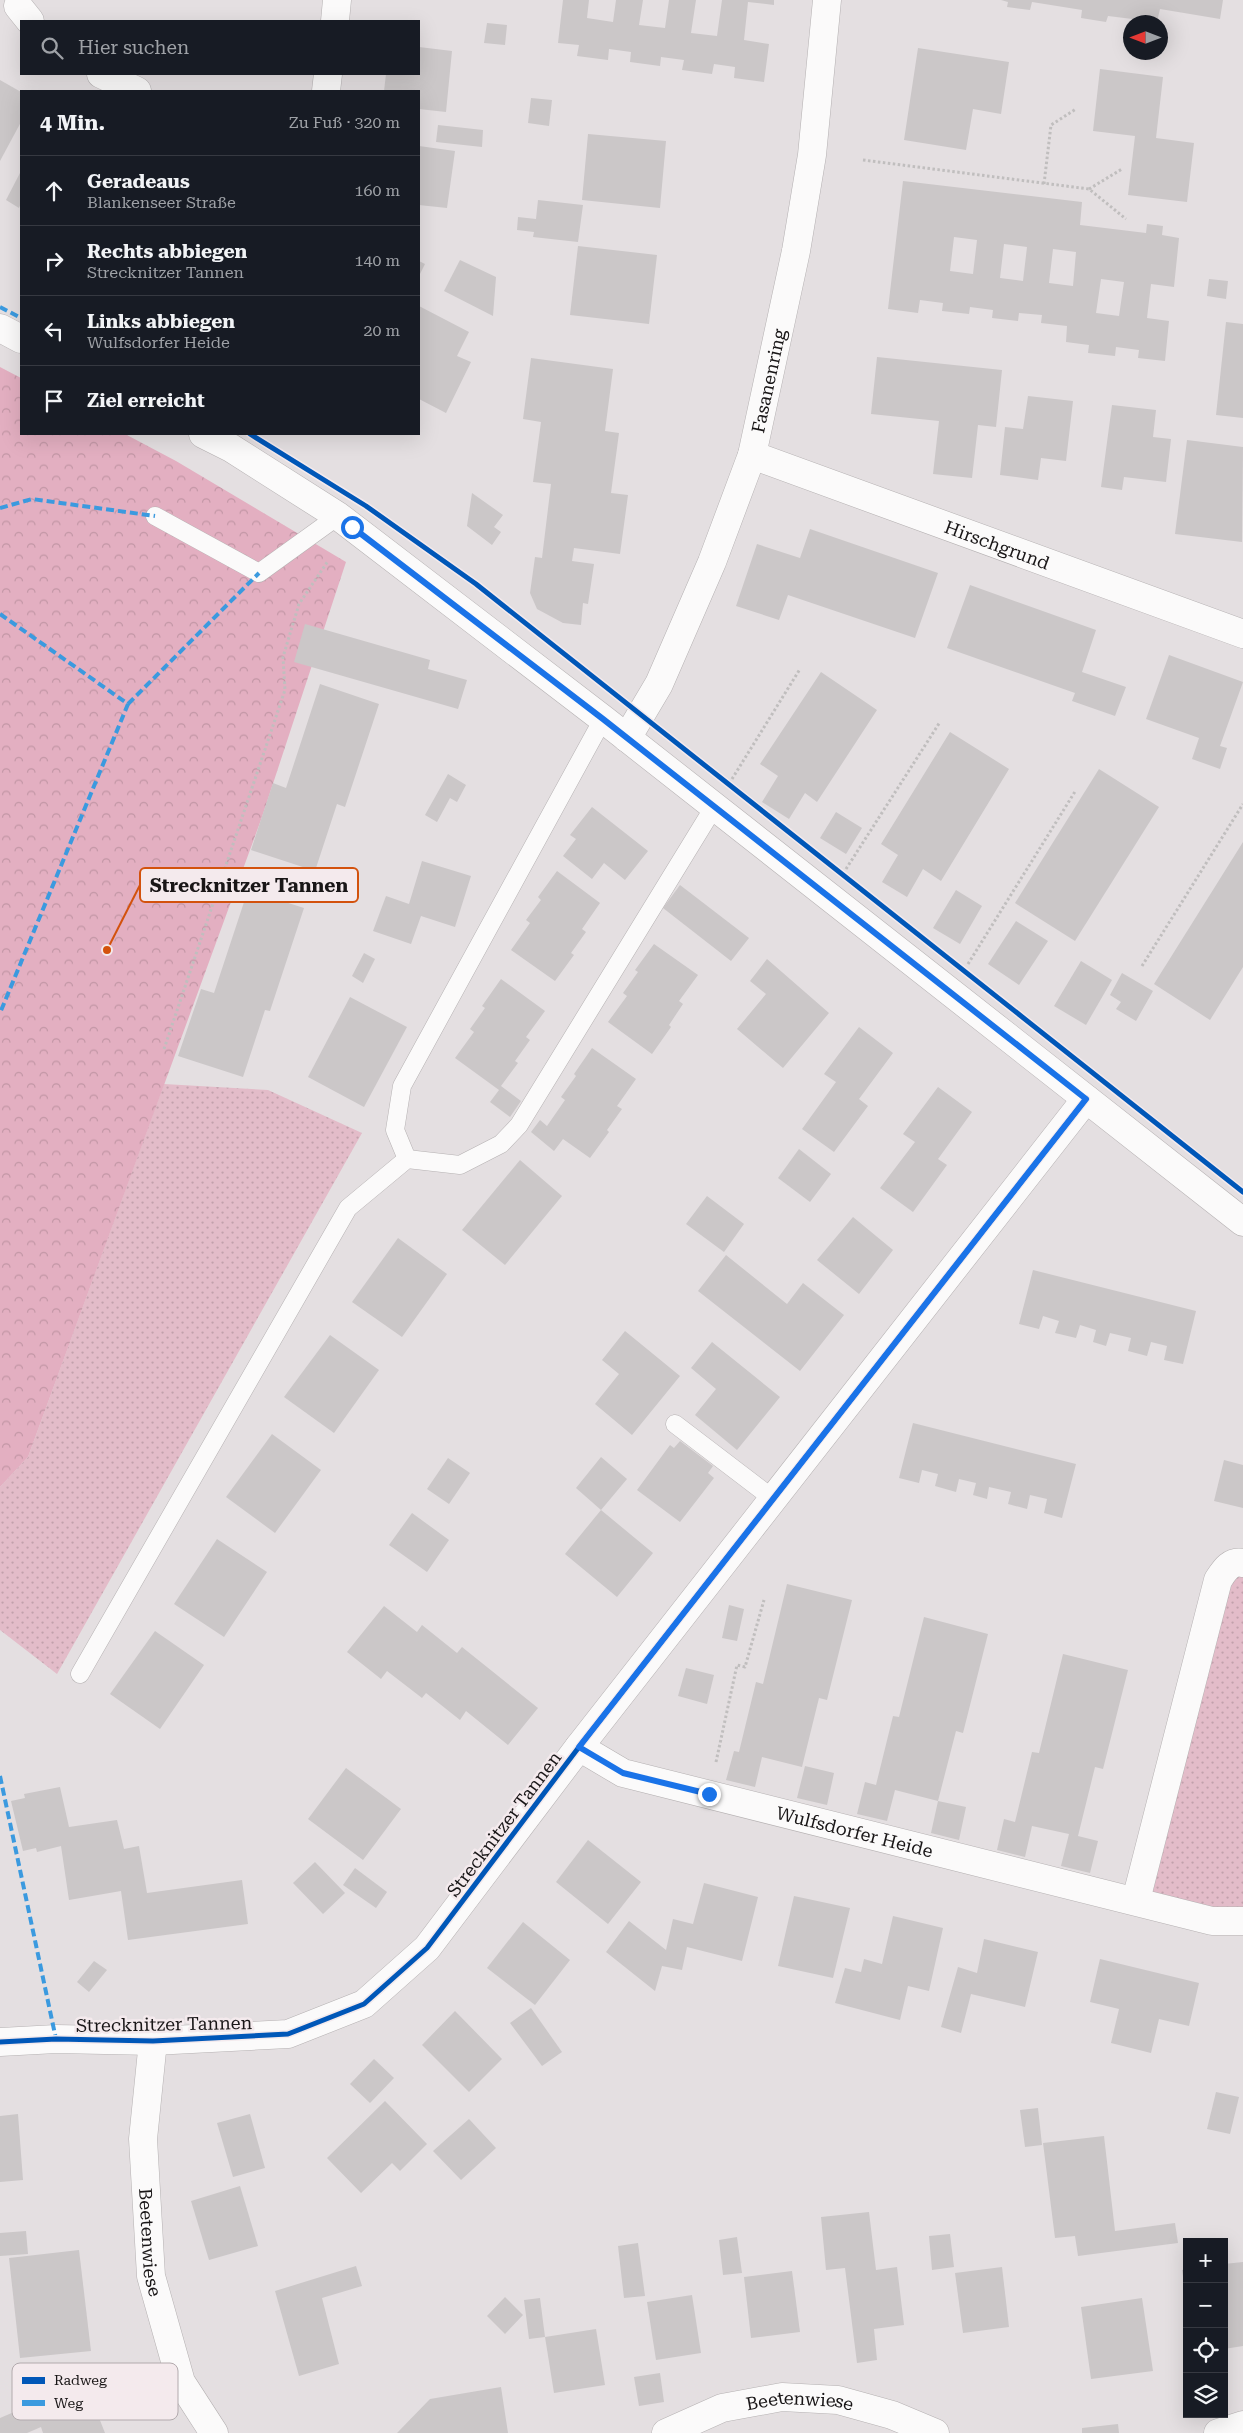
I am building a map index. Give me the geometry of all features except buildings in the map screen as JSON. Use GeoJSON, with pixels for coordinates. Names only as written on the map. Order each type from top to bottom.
{"type":"FeatureCollection","features":[{"type":"Feature","properties":{"kind":"street"},"geometry":{"type":"LineString","coordinates":[[335,20],[337,0]]}},
{"type":"Feature","properties":{"kind":"street","name":"Fasanenring"},"geometry":{"type":"LineString","coordinates":[[627,738],[662,675],[712,562],[752,455],[796,251],[812,155],[827,0]]}},
{"type":"Feature","properties":{"kind":"street"},"geometry":{"type":"LineString","coordinates":[[103,75],[135,90]]}},
{"type":"Feature","properties":{"kind":"street"},"geometry":{"type":"LineString","coordinates":[[326,90],[328,75]]}},
{"type":"Feature","properties":{"kind":"street"},"geometry":{"type":"LineString","coordinates":[[0,328],[20,339]]}},
{"type":"Feature","properties":{"kind":"street"},"geometry":{"type":"LineString","coordinates":[[205,435],[231,448],[345,522],[603,719],[1243,1222]]}},
{"type":"Feature","properties":{"kind":"street","name":"Hirschgrund"},"geometry":{"type":"LineString","coordinates":[[752,455],[1243,634]]}},
{"type":"Feature","properties":{"kind":"street","name":"Strecknitzer Tannen"},"geometry":{"type":"LineString","coordinates":[[0,2042],[56,2039],[153,2040],[288,2034],[364,2004],[427,1948],[579,1747],[772,1498],[1086,1099]]}},
{"type":"Feature","properties":{"kind":"street"},"geometry":{"type":"LineString","coordinates":[[1136,1900],[1218,1580],[1227,1567],[1239,1562],[1243,1563]]}},
{"type":"Feature","properties":{"kind":"street","name":"Wulfsdorfer Heide"},"geometry":{"type":"LineString","coordinates":[[579,1747],[623,1773],[1212,1920],[1243,1920]]}},
{"type":"Feature","properties":{"kind":"street","name":"Beetenwiese"},"geometry":{"type":"LineString","coordinates":[[153,2040],[143,2139],[151,2276],[176,2363]]}},
{"type":"Feature","properties":{"kind":"street","name":"Beetenwiese"},"geometry":{"type":"LineString","coordinates":[[178,2368],[182,2382],[214,2433]]}},
{"type":"Feature","properties":{"kind":"street","name":"Beetenwiese"},"geometry":{"type":"LineString","coordinates":[[666,2433],[722,2408],[782,2397],[838,2400],[892,2415],[935,2433]]}},
{"type":"Feature","properties":{"kind":"street"},"geometry":{"type":"LineString","coordinates":[[1218,2433],[1243,2425]]}},
{"type":"Feature","properties":{"kind":"lane"},"geometry":{"type":"LineString","coordinates":[[155,516],[260,573],[345,522]]}},
{"type":"Feature","properties":{"kind":"lane"},"geometry":{"type":"LineString","coordinates":[[407,1159],[395,1130],[402,1086],[603,719]]}},
{"type":"Feature","properties":{"kind":"lane"},"geometry":{"type":"LineString","coordinates":[[80,1674],[348,1208],[407,1159],[460,1165],[501,1144],[519,1125],[714,807]]}},
{"type":"Feature","properties":{"kind":"lane"},"geometry":{"type":"LineString","coordinates":[[675,1424],[772,1498]]}},
{"type":"Feature","properties":{"kind":"path"},"geometry":{"type":"LineString","coordinates":[[1044,184],[1051,125],[1076,109]]}},
{"type":"Feature","properties":{"kind":"path"},"geometry":{"type":"LineString","coordinates":[[863,160],[1089,189],[1126,219]]}},
{"type":"Feature","properties":{"kind":"path"},"geometry":{"type":"LineString","coordinates":[[1089,189],[1122,169]]}},
{"type":"Feature","properties":{"kind":"path"},"geometry":{"type":"LineString","coordinates":[[164,1049],[285,690],[282,657],[299,604],[345,522]]}},
{"type":"Feature","properties":{"kind":"path"},"geometry":{"type":"LineString","coordinates":[[714,807],[800,669]]}},
{"type":"Feature","properties":{"kind":"path"},"geometry":{"type":"LineString","coordinates":[[828,897],[940,722]]}},
{"type":"Feature","properties":{"kind":"path"},"geometry":{"type":"LineString","coordinates":[[950,992],[1076,790]]}},
{"type":"Feature","properties":{"kind":"path"},"geometry":{"type":"LineString","coordinates":[[1142,966],[1243,804]]}},
{"type":"Feature","properties":{"kind":"path"},"geometry":{"type":"LineString","coordinates":[[709,1794],[737,1665],[745,1667],[764,1600]]}},
{"type":"Feature","properties":{"kind":"shaded area"},"geometry":{"type":"Polygon","coordinates":[[[164,1084],[268,1090],[362,1133],[57,1674],[0,1630],[0,1487],[28,1457],[164,1084]]]}},
{"type":"Feature","properties":{"kind":"shaded area"},"geometry":{"type":"Polygon","coordinates":[[[1243,1563],[1243,1921],[1136,1900],[1218,1580],[1243,1563]]]}},
{"type":"Feature","properties":{"kind":"green space"},"geometry":{"type":"Polygon","coordinates":[[[0,367],[20,377],[20,435],[127,435],[176,461],[346,562],[262,817],[28,1457],[0,1487],[0,367]]]}},
{"type":"Feature","properties":{"kind":"marked path"},"geometry":{"type":"LineString","coordinates":[[0,307],[20,317]]}},
{"type":"Feature","properties":{"kind":"marked path"},"geometry":{"type":"LineString","coordinates":[[0,508],[32,499],[155,516]]}},
{"type":"Feature","properties":{"kind":"marked path"},"geometry":{"type":"LineString","coordinates":[[128,704],[259,573]]}},
{"type":"Feature","properties":{"kind":"marked path"},"geometry":{"type":"LineString","coordinates":[[0,614],[128,704],[0,1013]]}},
{"type":"Feature","properties":{"kind":"marked path"},"geometry":{"type":"LineString","coordinates":[[0,1776],[56,2039]]}},
{"type":"Feature","properties":{"kind":"cycle path"},"geometry":{"type":"LineString","coordinates":[[252,435],[366,506],[476,584],[1243,1192]]}},
{"type":"Feature","properties":{"kind":"cycle path"},"geometry":{"type":"LineString","coordinates":[[0,2042],[56,2039],[153,2041],[288,2034],[364,2004],[427,1948],[579,1747],[1086,1099]]}},
{"type":"Feature","properties":{"kind":"place","name":"Strecknitzer Tannen"},"geometry":{"type":"Point","coordinates":[107,950]}},
{"type":"Feature","properties":{"kind":"route"},"geometry":{"type":"LineString","coordinates":[[352,527],[603,719],[1086,1099],[579,1747],[623,1773],[709,1794]]}}]}
